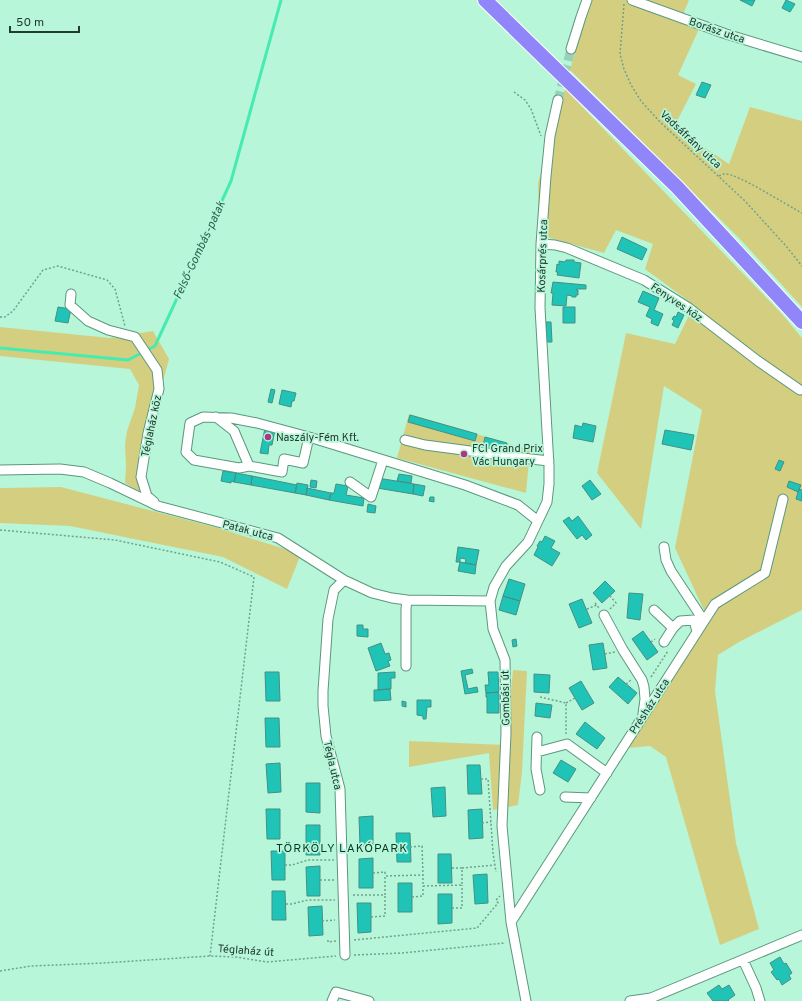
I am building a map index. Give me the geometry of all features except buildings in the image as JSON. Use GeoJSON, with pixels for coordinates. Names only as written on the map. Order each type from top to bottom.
{"type":"FeatureCollection","features":[{"type":"Feature","properties":{"kind":"highway"},"geometry":{"type":"LineString","coordinates":[[485,0],[677,187],[802,322]]}},
{"type":"Feature","properties":{"kind":"street"},"geometry":{"type":"LineString","coordinates":[[571,49],[587,0]]}},
{"type":"Feature","properties":{"kind":"street","name":"Borász utca"},"geometry":{"type":"LineString","coordinates":[[632,0],[726,34],[802,57]]}},
{"type":"Feature","properties":{"kind":"street","name":"Kosárprés utca"},"geometry":{"type":"LineString","coordinates":[[546,413],[540,308],[541,244],[550,136],[558,100]]}},
{"type":"Feature","properties":{"kind":"street","name":"Fenyves köz"},"geometry":{"type":"LineString","coordinates":[[541,244],[568,248],[644,280],[689,308],[758,361],[800,390]]}},
{"type":"Feature","properties":{"kind":"street","name":"Téglaház köz"},"geometry":{"type":"LineString","coordinates":[[71,294],[70,305],[88,320],[108,330],[135,337],[157,370],[159,389],[148,433],[141,477],[147,496],[158,506]]}},
{"type":"Feature","properties":{"kind":"street","name":"Gombási út"},"geometry":{"type":"LineString","coordinates":[[526,1001],[512,922],[502,826],[506,733],[505,660],[493,629],[490,601],[494,587],[506,566],[528,542],[547,502],[549,461],[546,413]]}},
{"type":"Feature","properties":{"kind":"street"},"geometry":{"type":"LineString","coordinates":[[309,437],[303,463],[284,460],[282,472],[249,466],[239,468],[194,460],[186,452],[190,423],[203,417],[231,418],[257,423],[309,437],[465,484],[518,505],[538,522]]}},
{"type":"Feature","properties":{"kind":"street"},"geometry":{"type":"LineString","coordinates":[[216,417],[234,432],[249,466]]}},
{"type":"Feature","properties":{"kind":"street"},"geometry":{"type":"LineString","coordinates":[[405,440],[425,445],[549,461]]}},
{"type":"Feature","properties":{"kind":"street"},"geometry":{"type":"LineString","coordinates":[[350,482],[371,497],[383,460]]}},
{"type":"Feature","properties":{"kind":"street","name":"Patak utca"},"geometry":{"type":"LineString","coordinates":[[0,470],[60,469],[84,472],[110,482],[158,506],[278,538],[344,580],[372,593],[407,600],[490,601]]}},
{"type":"Feature","properties":{"kind":"street","name":"Présház utca"},"geometry":{"type":"LineString","coordinates":[[512,922],[715,604],[765,573],[783,499]]}},
{"type":"Feature","properties":{"kind":"street"},"geometry":{"type":"LineString","coordinates":[[664,547],[666,560],[670,571],[704,621]]}},
{"type":"Feature","properties":{"kind":"street","name":"Tégla utca"},"geometry":{"type":"LineString","coordinates":[[344,580],[334,590],[328,619],[323,706],[326,736],[340,789],[345,956]]}},
{"type":"Feature","properties":{"kind":"street"},"geometry":{"type":"LineString","coordinates":[[406,666],[407,600]]}},
{"type":"Feature","properties":{"kind":"street"},"geometry":{"type":"LineString","coordinates":[[654,610],[673,628]]}},
{"type":"Feature","properties":{"kind":"street"},"geometry":{"type":"LineString","coordinates":[[604,615],[623,650],[642,680],[645,699],[642,717]]}},
{"type":"Feature","properties":{"kind":"street"},"geometry":{"type":"LineString","coordinates":[[664,642],[673,628],[680,621],[694,620],[697,632]]}},
{"type":"Feature","properties":{"kind":"street"},"geometry":{"type":"LineString","coordinates":[[537,737],[536,769],[540,790]]}},
{"type":"Feature","properties":{"kind":"street"},"geometry":{"type":"LineString","coordinates":[[537,752],[566,744],[606,773]]}},
{"type":"Feature","properties":{"kind":"street"},"geometry":{"type":"LineString","coordinates":[[565,797],[591,798]]}},
{"type":"Feature","properties":{"kind":"street"},"geometry":{"type":"LineString","coordinates":[[630,1001],[651,998],[802,935]]}},
{"type":"Feature","properties":{"kind":"street"},"geometry":{"type":"LineString","coordinates":[[743,960],[756,988],[760,1001]]}},
{"type":"Feature","properties":{"kind":"street"},"geometry":{"type":"LineString","coordinates":[[332,1001],[336,992],[369,1001]]}},
{"type":"Feature","properties":{"kind":"path","name":"Vadsáfrány utca"},"geometry":{"type":"LineString","coordinates":[[624,0],[620,54],[624,69],[631,85],[642,101],[660,122],[745,201],[802,266]]}},
{"type":"Feature","properties":{"kind":"path"},"geometry":{"type":"LineString","coordinates":[[514,92],[525,100],[531,109],[541,137]]}},
{"type":"Feature","properties":{"kind":"path"},"geometry":{"type":"LineString","coordinates":[[719,176],[725,174],[734,176],[802,213]]}},
{"type":"Feature","properties":{"kind":"path"},"geometry":{"type":"LineString","coordinates":[[0,530],[115,540],[220,562],[254,577],[210,956]]}},
{"type":"Feature","properties":{"kind":"path"},"geometry":{"type":"LineString","coordinates":[[604,615],[616,603],[610,596]]}},
{"type":"Feature","properties":{"kind":"path"},"geometry":{"type":"LineString","coordinates":[[586,610],[597,605]]}},
{"type":"Feature","properties":{"kind":"path"},"geometry":{"type":"LineString","coordinates":[[540,697],[566,703],[575,698]]}},
{"type":"Feature","properties":{"kind":"path"},"geometry":{"type":"LineString","coordinates":[[566,703],[566,744]]}},
{"type":"Feature","properties":{"kind":"path"},"geometry":{"type":"LineString","coordinates":[[481,779],[488,779],[493,853],[496,872]]}},
{"type":"Feature","properties":{"kind":"path"},"geometry":{"type":"LineString","coordinates":[[482,823],[491,822]]}},
{"type":"Feature","properties":{"kind":"path"},"geometry":{"type":"LineString","coordinates":[[410,847],[422,846],[423,896],[412,897]]}},
{"type":"Feature","properties":{"kind":"path"},"geometry":{"type":"LineString","coordinates":[[285,865],[292,865],[308,860],[342,860]]}},
{"type":"Feature","properties":{"kind":"path"},"geometry":{"type":"LineString","coordinates":[[452,868],[495,865]]}},
{"type":"Feature","properties":{"kind":"path"},"geometry":{"type":"LineString","coordinates":[[452,908],[462,908],[462,868]]}},
{"type":"Feature","properties":{"kind":"path"},"geometry":{"type":"LineString","coordinates":[[371,917],[385,916],[385,872],[373,873]]}},
{"type":"Feature","properties":{"kind":"path"},"geometry":{"type":"LineString","coordinates":[[385,876],[423,875]]}},
{"type":"Feature","properties":{"kind":"path"},"geometry":{"type":"LineString","coordinates":[[320,880],[342,880]]}},
{"type":"Feature","properties":{"kind":"path"},"geometry":{"type":"LineString","coordinates":[[423,886],[462,885]]}},
{"type":"Feature","properties":{"kind":"path"},"geometry":{"type":"LineString","coordinates":[[286,904],[308,900],[385,895]]}},
{"type":"Feature","properties":{"kind":"path"},"geometry":{"type":"LineString","coordinates":[[328,940],[328,942],[344,941],[477,928],[498,903],[496,900],[500,895]]}},
{"type":"Feature","properties":{"kind":"path"},"geometry":{"type":"LineString","coordinates":[[322,921],[343,920]]}},
{"type":"Feature","properties":{"kind":"path","name":"Téglaház út"},"geometry":{"type":"LineString","coordinates":[[0,971],[31,966],[210,956],[236,957],[267,962],[402,953],[515,942]]}},
{"type":"Feature","properties":{"kind":"shaded area"},"geometry":{"type":"Polygon","coordinates":[[[590,0],[689,0],[680,22],[699,29],[678,75],[696,84],[674,127],[729,164],[750,107],[802,121],[802,307],[741,240],[570,70],[590,0]]]}},
{"type":"Feature","properties":{"kind":"shaded area"},"geometry":{"type":"Polygon","coordinates":[[[565,89],[782,314],[802,338],[802,610],[739,642],[718,655],[715,691],[736,843],[759,929],[720,945],[666,757],[650,746],[626,748],[709,621],[675,548],[702,410],[664,386],[641,529],[597,473],[626,333],[675,344],[694,305],[645,269],[653,244],[616,230],[604,253],[539,235],[538,183],[565,89]]]}},
{"type":"Feature","properties":{"kind":"shaded area"},"geometry":{"type":"Polygon","coordinates":[[[0,327],[110,338],[153,331],[169,359],[162,385],[144,475],[153,499],[125,483],[125,444],[127,431],[135,408],[139,385],[130,369],[0,356],[0,327]]]}},
{"type":"Feature","properties":{"kind":"shaded area","name":"FCI Grand Prix Vác Hungary"},"geometry":{"type":"Polygon","coordinates":[[[409,414],[530,450],[526,493],[397,458],[409,414]]]}},
{"type":"Feature","properties":{"kind":"shaded area"},"geometry":{"type":"Polygon","coordinates":[[[61,487],[218,528],[301,554],[287,589],[223,557],[70,526],[0,523],[0,488],[61,487]]]}},
{"type":"Feature","properties":{"kind":"shaded area"},"geometry":{"type":"Polygon","coordinates":[[[513,670],[527,671],[522,772],[518,805],[493,810],[489,753],[409,767],[409,741],[505,745],[513,670]]]}},
{"type":"Feature","properties":{"kind":"waterway","name":"Felső-Gombás-patak"},"geometry":{"type":"LineString","coordinates":[[0,348],[128,360],[155,346],[231,181],[281,0]]}},
{"type":"Feature","properties":{"kind":"tunnel"},"geometry":{"type":"LineString","coordinates":[[558,100],[571,49]]}},
{"type":"Feature","properties":{"kind":"place","name":"Naszály-Fém Kft."},"geometry":{"type":"Point","coordinates":[268,437]}},
{"type":"Feature","properties":{"kind":"place","name":"FCI Grand Prix Vác Hungary"},"geometry":{"type":"Point","coordinates":[464,454]}},
{"type":"Feature","properties":{"kind":"district","name":"TÖRKÖLY LAKÓPARK"},"geometry":{"type":"Point","coordinates":[342,848]}}]}
